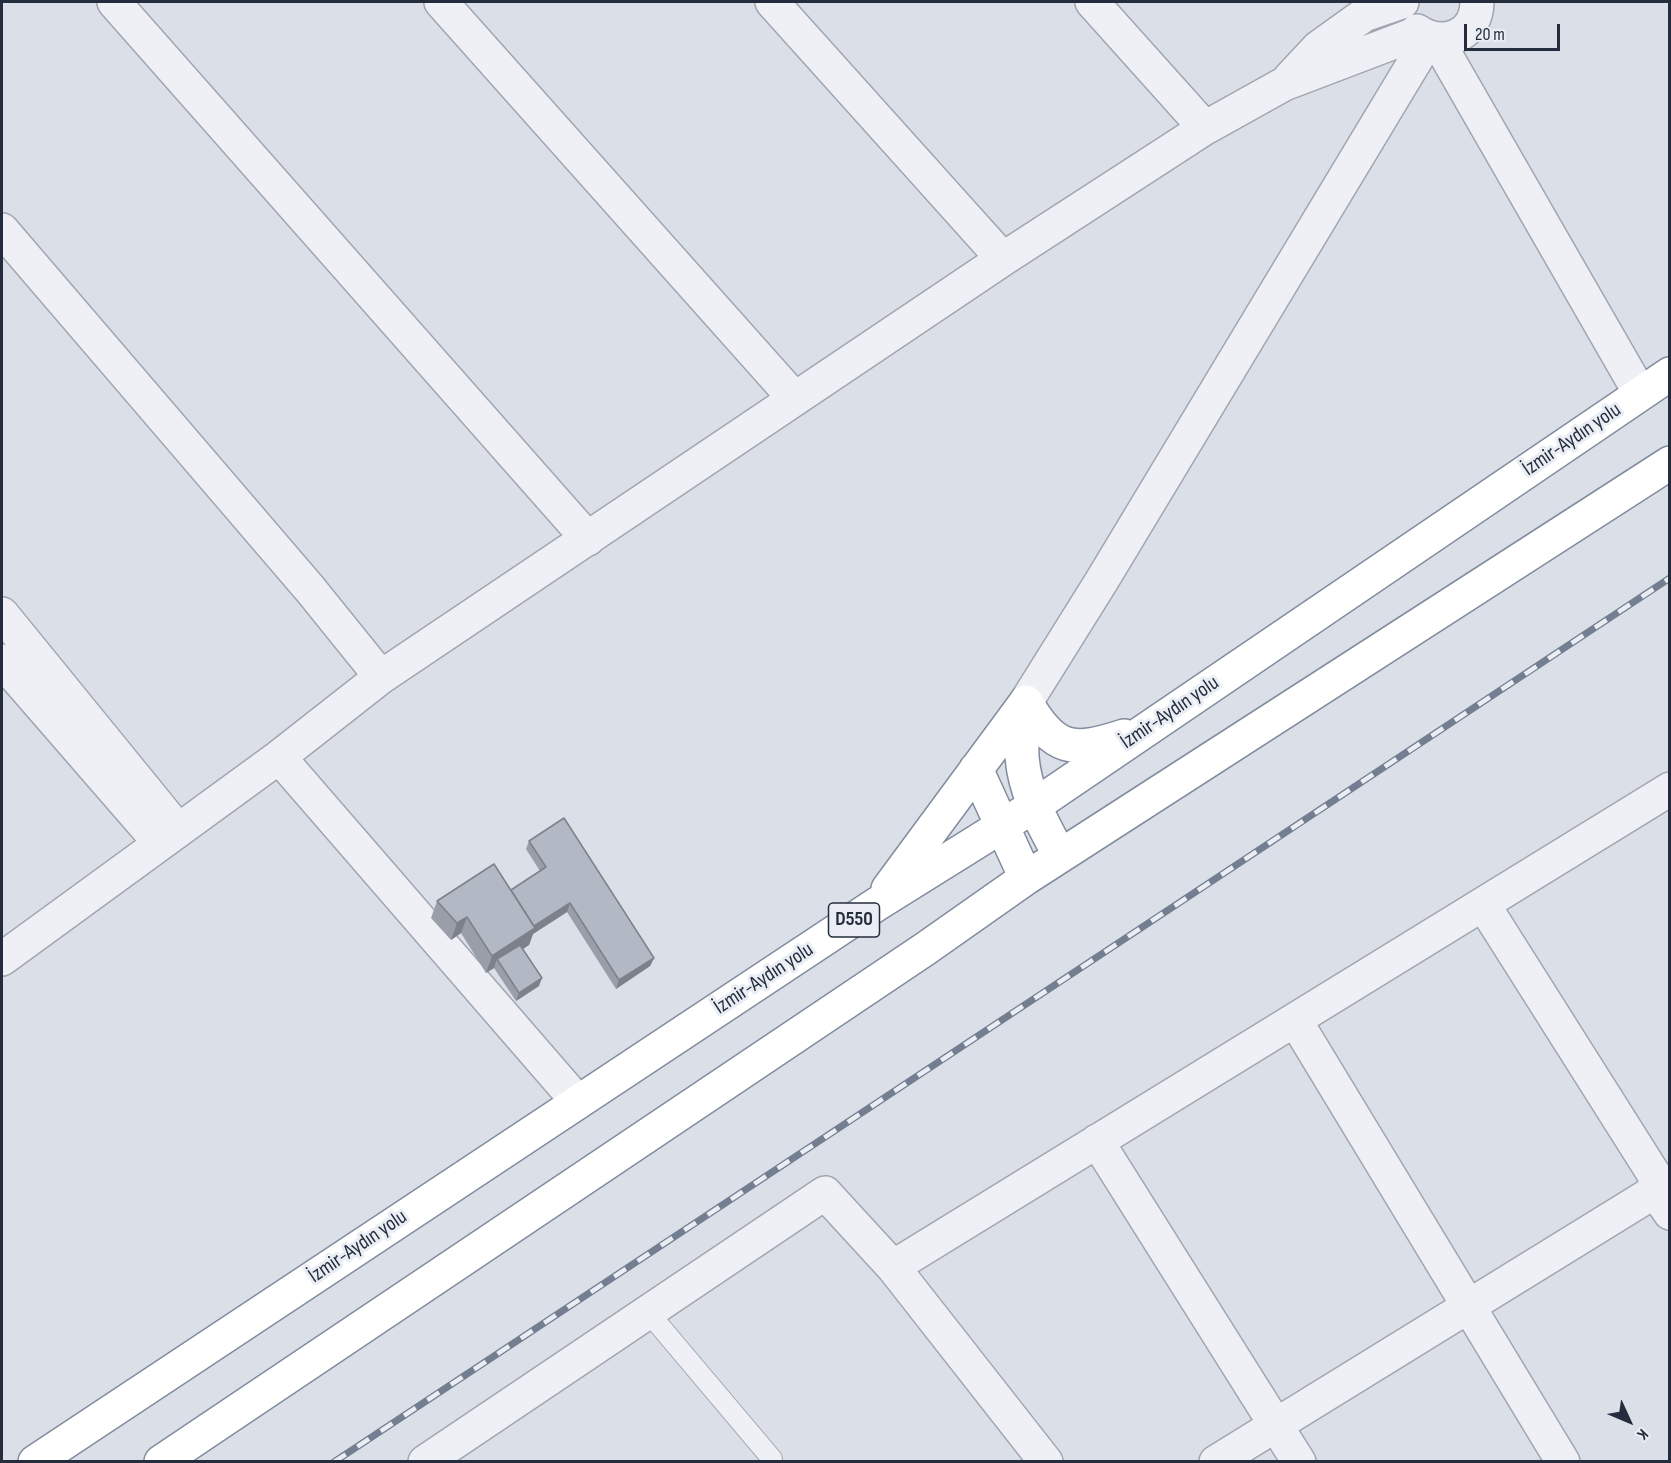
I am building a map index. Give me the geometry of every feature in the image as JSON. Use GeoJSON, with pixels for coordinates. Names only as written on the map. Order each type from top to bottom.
{"type":"FeatureCollection","features":[{"type":"Feature","properties":{"kind":"highway","name":"İzmir-Aydın yolu"},"geometry":{"type":"LineString","coordinates":[[35,1461],[877,904],[1034,806],[1670,374]]}},
{"type":"Feature","properties":{"kind":"highway"},"geometry":{"type":"LineString","coordinates":[[161,1461],[925,949],[1026,878],[1670,463]]}},
{"type":"Feature","properties":{"kind":"highway"},"geometry":{"type":"LineString","coordinates":[[1026,702],[1038,723],[1063,744],[1094,746],[1151,726]]}},
{"type":"Feature","properties":{"kind":"highway"},"geometry":{"type":"LineString","coordinates":[[877,904],[1026,702]]}},
{"type":"Feature","properties":{"kind":"highway"},"geometry":{"type":"LineString","coordinates":[[1026,702],[1022,755],[1026,783],[1034,806],[1060,856]]}},
{"type":"Feature","properties":{"kind":"highway"},"geometry":{"type":"LineString","coordinates":[[976,769],[1026,878]]}},
{"type":"Feature","properties":{"kind":"street"},"geometry":{"type":"LineString","coordinates":[[114,2],[588,538]]}},
{"type":"Feature","properties":{"kind":"street"},"geometry":{"type":"LineString","coordinates":[[441,2],[795,399]]}},
{"type":"Feature","properties":{"kind":"street"},"geometry":{"type":"LineString","coordinates":[[772,2],[1003,259]]}},
{"type":"Feature","properties":{"kind":"street"},"geometry":{"type":"LineString","coordinates":[[1092,2],[1204,128]]}},
{"type":"Feature","properties":{"kind":"street"},"geometry":{"type":"LineString","coordinates":[[1284,84],[1318,48],[1364,15],[1402,2],[1404,13],[1410,24],[1428,37],[1640,393]]}},
{"type":"Feature","properties":{"kind":"street"},"geometry":{"type":"LineString","coordinates":[[2,959],[279,757],[381,678],[1003,259],[1204,128],[1284,84],[1428,37],[1450,39],[1462,33],[1472,23],[1477,10],[1477,2]]}},
{"type":"Feature","properties":{"kind":"street"},"geometry":{"type":"LineString","coordinates":[[1026,702],[1101,582],[1428,37]]}},
{"type":"Feature","properties":{"kind":"street"},"geometry":{"type":"LineString","coordinates":[[2,230],[310,589],[381,678]]}},
{"type":"Feature","properties":{"kind":"street"},"geometry":{"type":"LineString","coordinates":[[2,614],[169,837]]}},
{"type":"Feature","properties":{"kind":"street"},"geometry":{"type":"LineString","coordinates":[[2,661],[169,837]]}},
{"type":"Feature","properties":{"kind":"street"},"geometry":{"type":"LineString","coordinates":[[279,757],[578,1102]]}},
{"type":"Feature","properties":{"kind":"street"},"geometry":{"type":"LineString","coordinates":[[893,1267],[1670,789]]}},
{"type":"Feature","properties":{"kind":"street"},"geometry":{"type":"LineString","coordinates":[[1216,1461],[1468,1305],[1665,1195],[1483,903]]}},
{"type":"Feature","properties":{"kind":"street"},"geometry":{"type":"LineString","coordinates":[[1295,1020],[1563,1461]]}},
{"type":"Feature","properties":{"kind":"street"},"geometry":{"type":"LineString","coordinates":[[1096,1142],[1299,1461]]}},
{"type":"Feature","properties":{"kind":"street"},"geometry":{"type":"LineString","coordinates":[[425,1461],[825,1193],[893,1267],[1046,1461]]}},
{"type":"Feature","properties":{"kind":"lane"},"geometry":{"type":"LineString","coordinates":[[648,1312],[772,1459],[770,1461]]}},
{"type":"Feature","properties":{"kind":"building"},"geometry":{"type":"Polygon","coordinates":[[[564,818],[654,958],[619,980],[570,903],[534,926],[511,890],[546,867],[529,841],[564,818]]]}},
{"type":"Feature","properties":{"kind":"building"},"geometry":{"type":"Polygon","coordinates":[[[494,864],[535,928],[492,956],[467,917],[457,923],[437,901],[494,864]]]}},
{"type":"Feature","properties":{"kind":"building"},"geometry":{"type":"Polygon","coordinates":[[[520,945],[542,978],[519,993],[497,959],[520,945]]]}},
{"type":"Feature","properties":{"kind":"railway"},"geometry":{"type":"LineString","coordinates":[[334,1462],[1670,578]]}}]}
